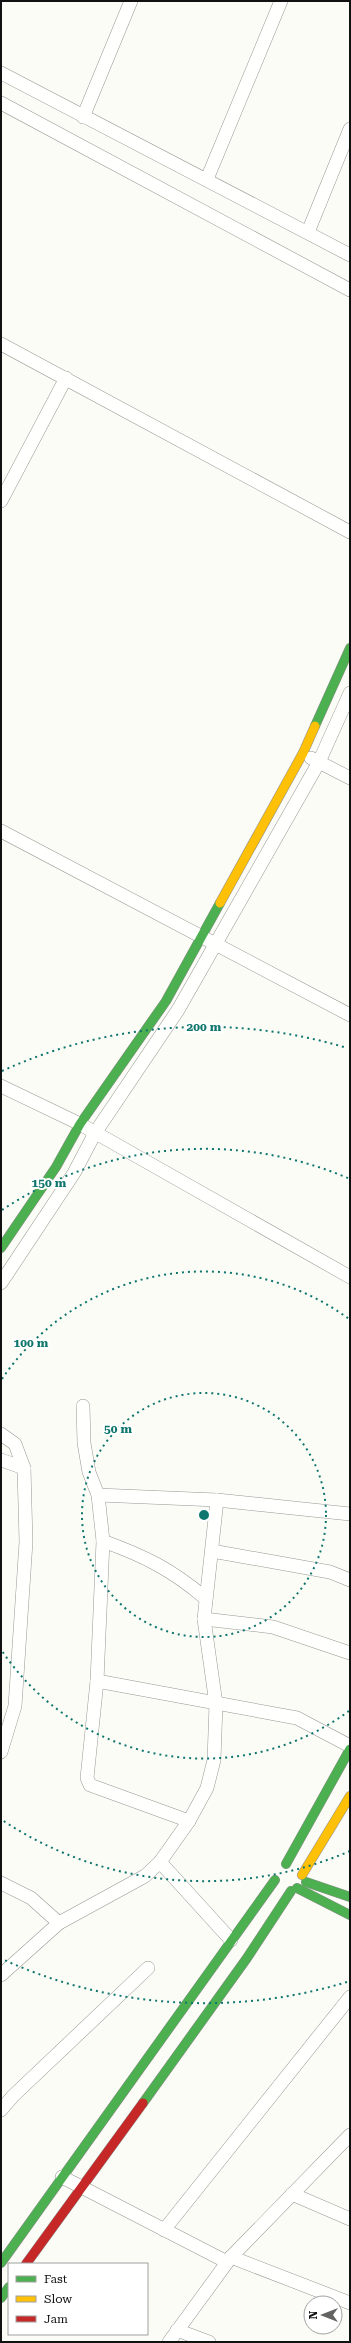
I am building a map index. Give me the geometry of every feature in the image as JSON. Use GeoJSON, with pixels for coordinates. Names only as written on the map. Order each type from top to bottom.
{"type":"FeatureCollection","features":[{"type":"Feature","properties":{"kind":"street"},"geometry":{"type":"LineString","coordinates":[[83,117],[131,1]]}},
{"type":"Feature","properties":{"kind":"street"},"geometry":{"type":"LineString","coordinates":[[207,179],[281,1]]}},
{"type":"Feature","properties":{"kind":"street"},"geometry":{"type":"LineString","coordinates":[[1,73],[83,117],[207,179],[350,255]]}},
{"type":"Feature","properties":{"kind":"street"},"geometry":{"type":"LineString","coordinates":[[1,103],[350,290]]}},
{"type":"Feature","properties":{"kind":"street"},"geometry":{"type":"LineString","coordinates":[[308,232],[350,129]]}},
{"type":"Feature","properties":{"kind":"street"},"geometry":{"type":"LineString","coordinates":[[1,344],[350,532]]}},
{"type":"Feature","properties":{"kind":"street"},"geometry":{"type":"LineString","coordinates":[[1,501],[66,378]]}},
{"type":"Feature","properties":{"kind":"street"},"geometry":{"type":"LineString","coordinates":[[1,1248],[56,1167],[80,1124],[166,1000],[303,754],[350,648]]}},
{"type":"Feature","properties":{"kind":"street"},"geometry":{"type":"LineString","coordinates":[[1,1283],[74,1173],[95,1132],[178,1010],[318,762],[350,693]]}},
{"type":"Feature","properties":{"kind":"street"},"geometry":{"type":"LineString","coordinates":[[303,754],[350,778]]}},
{"type":"Feature","properties":{"kind":"street"},"geometry":{"type":"LineString","coordinates":[[1,831],[350,1015]]}},
{"type":"Feature","properties":{"kind":"street"},"geometry":{"type":"LineString","coordinates":[[1,1086],[95,1132],[350,1277]]}},
{"type":"Feature","properties":{"kind":"street"},"geometry":{"type":"LineString","coordinates":[[83,1406],[84,1443],[89,1472],[98,1494],[103,1541],[97,1681],[87,1778],[90,1785],[189,1821]]}},
{"type":"Feature","properties":{"kind":"street"},"geometry":{"type":"LineString","coordinates":[[1,1434],[15,1444],[24,1468],[26,1542],[15,1706],[1,1750]]}},
{"type":"Feature","properties":{"kind":"street"},"geometry":{"type":"LineString","coordinates":[[1,1460],[24,1468]]}},
{"type":"Feature","properties":{"kind":"street"},"geometry":{"type":"LineString","coordinates":[[98,1494],[217,1500],[350,1514]]}},
{"type":"Feature","properties":{"kind":"street"},"geometry":{"type":"LineString","coordinates":[[1,1975],[59,1923],[145,1876],[160,1862],[189,1821],[207,1788],[214,1760],[216,1704],[204,1619],[204,1598],[212,1551],[217,1500]]}},
{"type":"Feature","properties":{"kind":"street"},"geometry":{"type":"LineString","coordinates":[[103,1541],[146,1557],[183,1580],[204,1598]]}},
{"type":"Feature","properties":{"kind":"street"},"geometry":{"type":"LineString","coordinates":[[212,1551],[330,1572],[350,1580]]}},
{"type":"Feature","properties":{"kind":"street"},"geometry":{"type":"LineString","coordinates":[[204,1619],[273,1627],[350,1653]]}},
{"type":"Feature","properties":{"kind":"street"},"geometry":{"type":"LineString","coordinates":[[1,2263],[279,1871],[350,1747],[297,1718],[97,1681]]}},
{"type":"Feature","properties":{"kind":"street"},"geometry":{"type":"LineString","coordinates":[[27,2263],[247,1958],[298,1884],[350,1796]]}},
{"type":"Feature","properties":{"kind":"street"},"geometry":{"type":"LineString","coordinates":[[160,1862],[231,1940]]}},
{"type":"Feature","properties":{"kind":"street"},"geometry":{"type":"LineString","coordinates":[[279,1871],[293,1864],[298,1868],[298,1884]]}},
{"type":"Feature","properties":{"kind":"street"},"geometry":{"type":"LineString","coordinates":[[279,1871],[278,1886],[284,1890],[298,1884],[350,1896]]}},
{"type":"Feature","properties":{"kind":"street"},"geometry":{"type":"LineString","coordinates":[[1,1883],[31,1898],[59,1923]]}},
{"type":"Feature","properties":{"kind":"street"},"geometry":{"type":"LineString","coordinates":[[298,1884],[350,1915]]}},
{"type":"Feature","properties":{"kind":"street"},"geometry":{"type":"LineString","coordinates":[[1,2110],[13,2096],[148,1968]]}},
{"type":"Feature","properties":{"kind":"street"},"geometry":{"type":"LineString","coordinates":[[164,2230],[350,1997]]}},
{"type":"Feature","properties":{"kind":"street"},"geometry":{"type":"LineString","coordinates":[[169,2342],[229,2259],[350,2136]]}},
{"type":"Feature","properties":{"kind":"street"},"geometry":{"type":"LineString","coordinates":[[62,2177],[164,2230],[229,2259],[350,2303]]}},
{"type":"Feature","properties":{"kind":"street"},"geometry":{"type":"LineString","coordinates":[[292,2194],[350,2219]]}},
{"type":"Feature","properties":{"kind":"street"},"geometry":{"type":"LineString","coordinates":[[1,2298],[8,2288]]}},
{"type":"Feature","properties":{"kind":"street"},"geometry":{"type":"LineString","coordinates":[[178,2330],[209,2342]]}},
{"type":"Feature","properties":{"kind":"traffic: fast"},"geometry":{"type":"LineString","coordinates":[[315,726],[350,648]]}},
{"type":"Feature","properties":{"kind":"traffic: fast"},"geometry":{"type":"LineString","coordinates":[[1,1248],[56,1167],[80,1124],[166,1001],[220,903]]}},
{"type":"Feature","properties":{"kind":"traffic: fast"},"geometry":{"type":"LineString","coordinates":[[286,1864],[350,1749]]}},
{"type":"Feature","properties":{"kind":"traffic: fast"},"geometry":{"type":"LineString","coordinates":[[1,2263],[275,1880]]}},
{"type":"Feature","properties":{"kind":"traffic: fast"},"geometry":{"type":"LineString","coordinates":[[306,1882],[350,1897]]}},
{"type":"Feature","properties":{"kind":"traffic: fast"},"geometry":{"type":"LineString","coordinates":[[297,1888],[350,1915]]}},
{"type":"Feature","properties":{"kind":"traffic: fast"},"geometry":{"type":"LineString","coordinates":[[143,2103],[247,1958],[291,1891]]}},
{"type":"Feature","properties":{"kind":"traffic: fast"},"geometry":{"type":"LineString","coordinates":[[1,2298],[8,2288]]}},
{"type":"Feature","properties":{"kind":"traffic: slow"},"geometry":{"type":"LineString","coordinates":[[220,903],[303,753],[315,726]]}},
{"type":"Feature","properties":{"kind":"traffic: slow"},"geometry":{"type":"LineString","coordinates":[[302,1875],[350,1796]]}},
{"type":"Feature","properties":{"kind":"traffic: jam"},"geometry":{"type":"LineString","coordinates":[[27,2263],[143,2103]]}}]}
